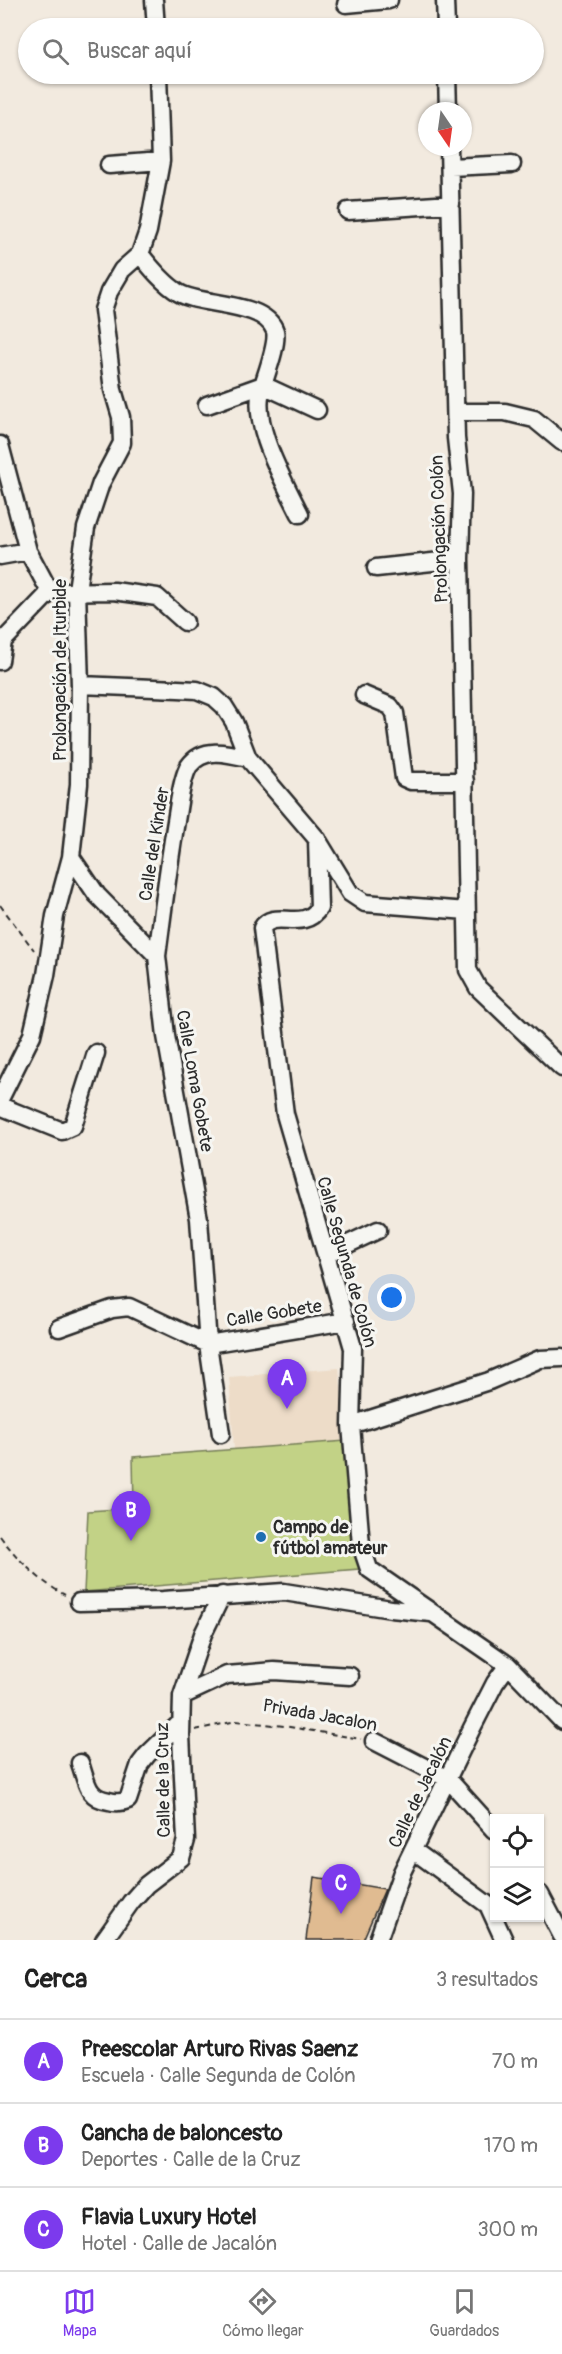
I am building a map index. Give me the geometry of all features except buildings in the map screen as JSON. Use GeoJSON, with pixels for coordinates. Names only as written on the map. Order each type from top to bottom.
{"type":"FeatureCollection","features":[{"type":"Feature","properties":{"kind":"street"},"geometry":{"type":"LineString","coordinates":[[154,0],[155,18]]}},
{"type":"Feature","properties":{"kind":"street"},"geometry":{"type":"LineString","coordinates":[[346,4],[388,0]]}},
{"type":"Feature","properties":{"kind":"street"},"geometry":{"type":"LineString","coordinates":[[446,0],[446,18]]}},
{"type":"Feature","properties":{"kind":"street","name":"Prolongación de Iturbide"},"geometry":{"type":"LineString","coordinates":[[0,1099],[32,1035],[46,975],[55,916],[70,857],[79,784],[80,685],[77,590],[86,528],[101,483],[122,443],[121,417],[113,390],[103,310],[109,292],[122,270],[140,254],[148,231],[161,161],[158,84]]}},
{"type":"Feature","properties":{"kind":"street"},"geometry":{"type":"LineString","coordinates":[[447,84],[448,102]]}},
{"type":"Feature","properties":{"kind":"street","name":"Prolongación Colón"},"geometry":{"type":"LineString","coordinates":[[449,156],[456,438],[462,494],[460,559],[468,970],[478,988],[562,1068]]}},
{"type":"Feature","properties":{"kind":"street"},"geometry":{"type":"LineString","coordinates":[[109,165],[161,161]]}},
{"type":"Feature","properties":{"kind":"street"},"geometry":{"type":"LineString","coordinates":[[450,167],[512,164]]}},
{"type":"Feature","properties":{"kind":"street"},"geometry":{"type":"LineString","coordinates":[[348,211],[451,204]]}},
{"type":"Feature","properties":{"kind":"street"},"geometry":{"type":"LineString","coordinates":[[140,254],[157,274],[180,294],[244,309],[267,319],[275,331],[274,344],[260,393],[263,435],[300,513]]}},
{"type":"Feature","properties":{"kind":"street"},"geometry":{"type":"LineString","coordinates":[[207,405],[264,385],[317,410]]}},
{"type":"Feature","properties":{"kind":"street"},"geometry":{"type":"LineString","coordinates":[[456,412],[505,412],[534,419],[562,442]]}},
{"type":"Feature","properties":{"kind":"street"},"geometry":{"type":"LineString","coordinates":[[0,445],[28,551],[50,592]]}},
{"type":"Feature","properties":{"kind":"street"},"geometry":{"type":"LineString","coordinates":[[0,556],[28,551]]}},
{"type":"Feature","properties":{"kind":"street"},"geometry":{"type":"LineString","coordinates":[[376,568],[460,559]]}},
{"type":"Feature","properties":{"kind":"street"},"geometry":{"type":"LineString","coordinates":[[0,661],[3,641],[50,592],[114,591],[157,597],[185,622]]}},
{"type":"Feature","properties":{"kind":"street"},"geometry":{"type":"LineString","coordinates":[[80,685],[197,690],[214,697],[224,706],[234,722],[248,758],[317,839],[350,893],[365,903],[467,911]]}},
{"type":"Feature","properties":{"kind":"street"},"geometry":{"type":"LineString","coordinates":[[364,695],[390,706],[395,713],[404,778],[411,781],[465,781]]}},
{"type":"Feature","properties":{"kind":"street","name":"Calle del Kinder"},"geometry":{"type":"LineString","coordinates":[[158,956],[170,858],[181,794],[189,766],[204,754],[222,751],[248,758]]}},
{"type":"Feature","properties":{"kind":"street","name":"Calle Segunda de Colón"},"geometry":{"type":"LineString","coordinates":[[317,839],[319,908],[314,916],[303,920],[272,920],[266,922],[262,928],[285,1114],[346,1321],[354,1362],[351,1425],[361,1545],[369,1569],[508,1665],[562,1721]]}},
{"type":"Feature","properties":{"kind":"street"},"geometry":{"type":"LineString","coordinates":[[70,857],[97,895],[158,956]]}},
{"type":"Feature","properties":{"kind":"street","name":"Calle Loma Gobete"},"geometry":{"type":"LineString","coordinates":[[158,956],[166,1036],[199,1220],[208,1344],[221,1434]]}},
{"type":"Feature","properties":{"kind":"street"},"geometry":{"type":"LineString","coordinates":[[0,1106],[62,1131],[73,1126],[96,1053]]}},
{"type":"Feature","properties":{"kind":"street"},"geometry":{"type":"LineString","coordinates":[[327,1254],[378,1230]]}},
{"type":"Feature","properties":{"kind":"street"},"geometry":{"type":"LineString","coordinates":[[59,1328],[112,1309],[129,1306],[208,1344]]}},
{"type":"Feature","properties":{"kind":"street","name":"Calle Gobete"},"geometry":{"type":"LineString","coordinates":[[208,1344],[346,1321]]}},
{"type":"Feature","properties":{"kind":"street"},"geometry":{"type":"LineString","coordinates":[[351,1425],[489,1381],[540,1359],[558,1357]]}},
{"type":"Feature","properties":{"kind":"street"},"geometry":{"type":"LineString","coordinates":[[79,1602],[163,1600],[284,1592],[391,1609],[435,1613]]}},
{"type":"Feature","properties":{"kind":"street","name":"Calle de la Cruz"},"geometry":{"type":"LineString","coordinates":[[104,1940],[146,1885],[181,1858],[186,1840],[181,1729],[182,1696],[203,1634],[222,1595]]}},
{"type":"Feature","properties":{"kind":"street","name":"Calle de Jacalón"},"geometry":{"type":"LineString","coordinates":[[378,1940],[402,1872],[495,1683],[508,1665]]}},
{"type":"Feature","properties":{"kind":"street"},"geometry":{"type":"LineString","coordinates":[[182,1696],[227,1676],[274,1671],[350,1676]]}},
{"type":"Feature","properties":{"kind":"street"},"geometry":{"type":"LineString","coordinates":[[80,1763],[91,1794],[97,1800],[121,1803],[128,1800],[141,1764],[147,1755],[181,1729]]}},
{"type":"Feature","properties":{"kind":"street","name":"Privada Jacalon"},"geometry":{"type":"LineString","coordinates":[[374,1741],[448,1779],[490,1825]]}},
{"type":"Feature","properties":{"kind":"street"},"geometry":{"type":"LineString","coordinates":[[413,1850],[488,1905],[504,1940]]}},
{"type":"Feature","properties":{"kind":"street"},"geometry":{"type":"LineString","coordinates":[[544,1902],[562,1936]]}},
{"type":"Feature","properties":{"kind":"path"},"geometry":{"type":"LineString","coordinates":[[0,904],[37,953],[46,975]]}},
{"type":"Feature","properties":{"kind":"path"},"geometry":{"type":"LineString","coordinates":[[0,1536],[12,1552],[45,1584],[79,1602]]}},
{"type":"Feature","properties":{"kind":"path","name":"Privada Jacalon"},"geometry":{"type":"LineString","coordinates":[[181,1729],[236,1722],[284,1726],[374,1741]]}},
{"type":"Feature","properties":{"kind":"shaded area"},"geometry":{"type":"Polygon","coordinates":[[[339,1368],[346,1441],[234,1449],[229,1377],[339,1368]]]}},
{"type":"Feature","properties":{"kind":"green space","name":"Campo de fútbol amateur"},"geometry":{"type":"Polygon","coordinates":[[[346,1441],[359,1569],[84,1592],[88,1511],[134,1508],[133,1457],[346,1441]]]}},
{"type":"Feature","properties":{"kind":"place","name":"Preescolar Arturo Rivas Saenz"},"geometry":{"type":"Point","coordinates":[287,1409]}},
{"type":"Feature","properties":{"kind":"place","name":"Campo de fútbol amateur"},"geometry":{"type":"Point","coordinates":[261,1537]}},
{"type":"Feature","properties":{"kind":"place","name":"Cancha de baloncesto"},"geometry":{"type":"Point","coordinates":[131,1541]}},
{"type":"Feature","properties":{"kind":"place","name":"Flavia Luxury Hotel"},"geometry":{"type":"Point","coordinates":[341,1914]}}]}
